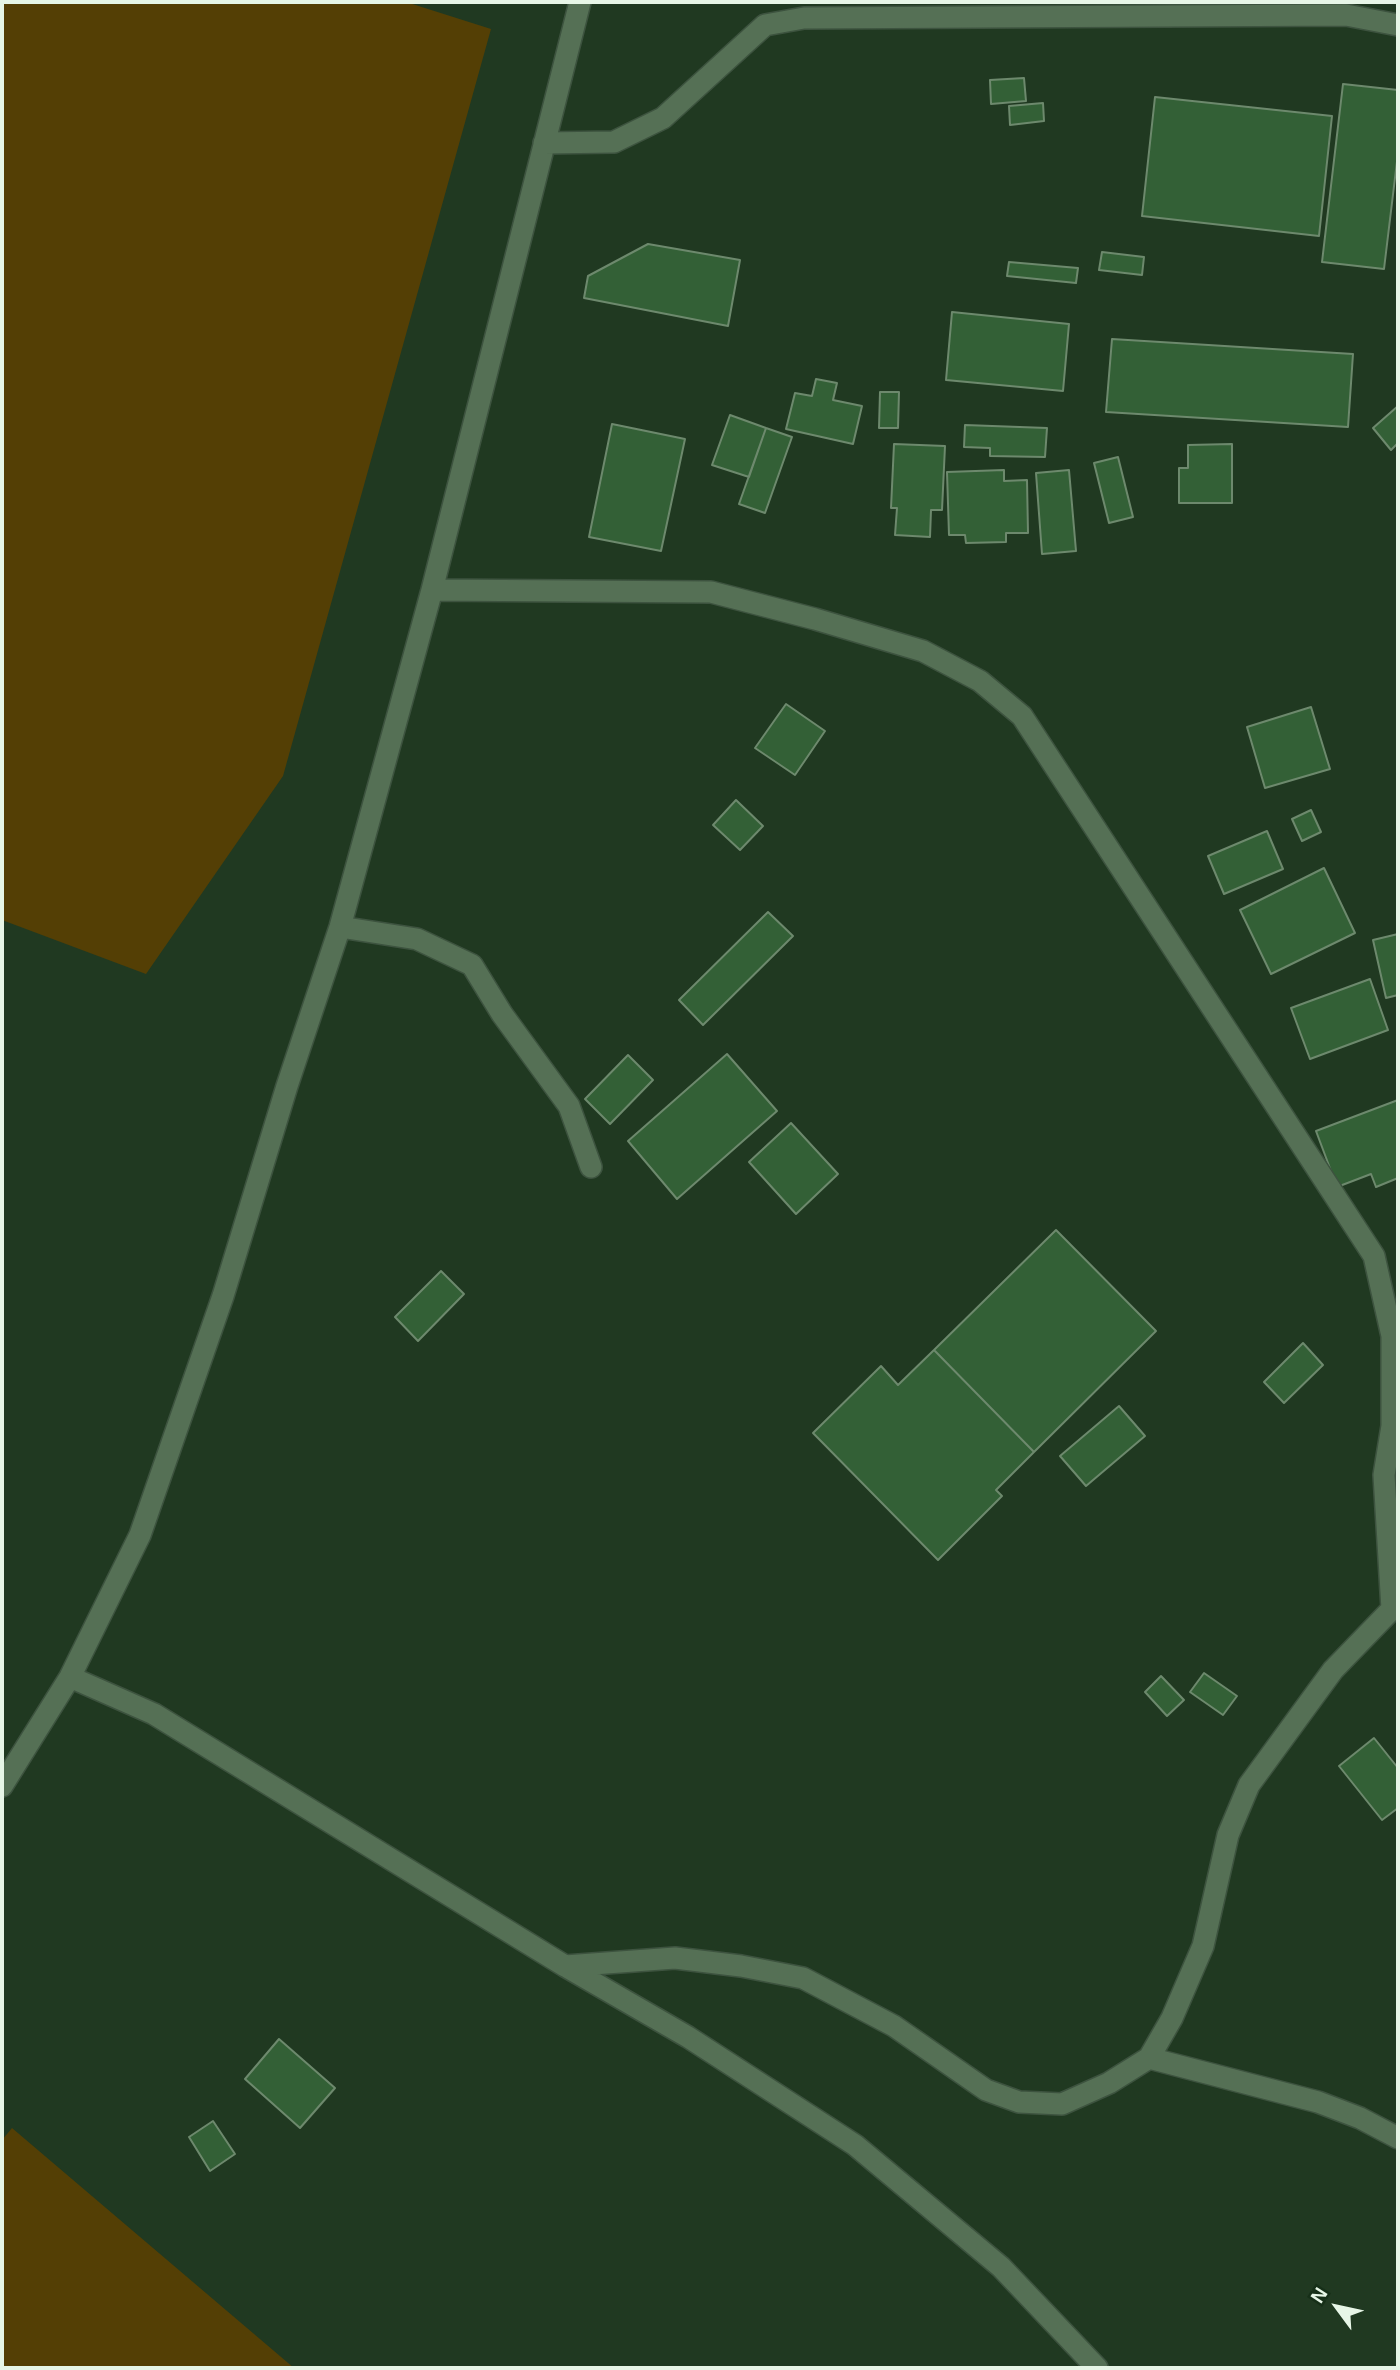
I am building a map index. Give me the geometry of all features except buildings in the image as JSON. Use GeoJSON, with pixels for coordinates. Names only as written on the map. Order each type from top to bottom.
{"type":"FeatureCollection","features":[{"type":"Feature","properties":{"kind":"street"},"geometry":{"type":"LineString","coordinates":[[2,1786],[70,1677],[140,1535],[223,1296],[287,1086],[340,927],[432,590],[580,2]]}},
{"type":"Feature","properties":{"kind":"street"},"geometry":{"type":"LineString","coordinates":[[544,143],[614,142],[663,118],[765,25],[804,18],[1346,15],[1398,25]]}},
{"type":"Feature","properties":{"kind":"street"},"geometry":{"type":"LineString","coordinates":[[432,590],[711,592],[923,651],[980,681],[1022,716],[1374,1256],[1392,1336],[1392,1426],[1384,1475],[1395,1611],[1333,1670],[1249,1785],[1228,1835],[1203,1946],[1171,2018],[1149,2059],[1108,2083],[1062,2104],[1019,2102],[986,2090],[894,2026],[803,1978],[741,1966],[675,1958],[565,1966]]}},
{"type":"Feature","properties":{"kind":"street"},"geometry":{"type":"LineString","coordinates":[[340,927],[417,939],[472,965],[502,1014],[569,1106],[591,1167]]}},
{"type":"Feature","properties":{"kind":"street"},"geometry":{"type":"LineString","coordinates":[[70,1677],[154,1714],[565,1966],[688,2037],[855,2145],[1001,2267],[1097,2368]]}},
{"type":"Feature","properties":{"kind":"street"},"geometry":{"type":"LineString","coordinates":[[1149,2059],[1318,2102],[1360,2118],[1398,2138]]}},
{"type":"Feature","properties":{"kind":"shaded area"},"geometry":{"type":"Polygon","coordinates":[[[2,2],[406,2],[491,29],[283,776],[146,974],[2,920],[2,2]]]}},
{"type":"Feature","properties":{"kind":"shaded area"},"geometry":{"type":"Polygon","coordinates":[[[12,2128],[294,2368],[2,2368],[2,2140],[12,2128]]]}}]}
